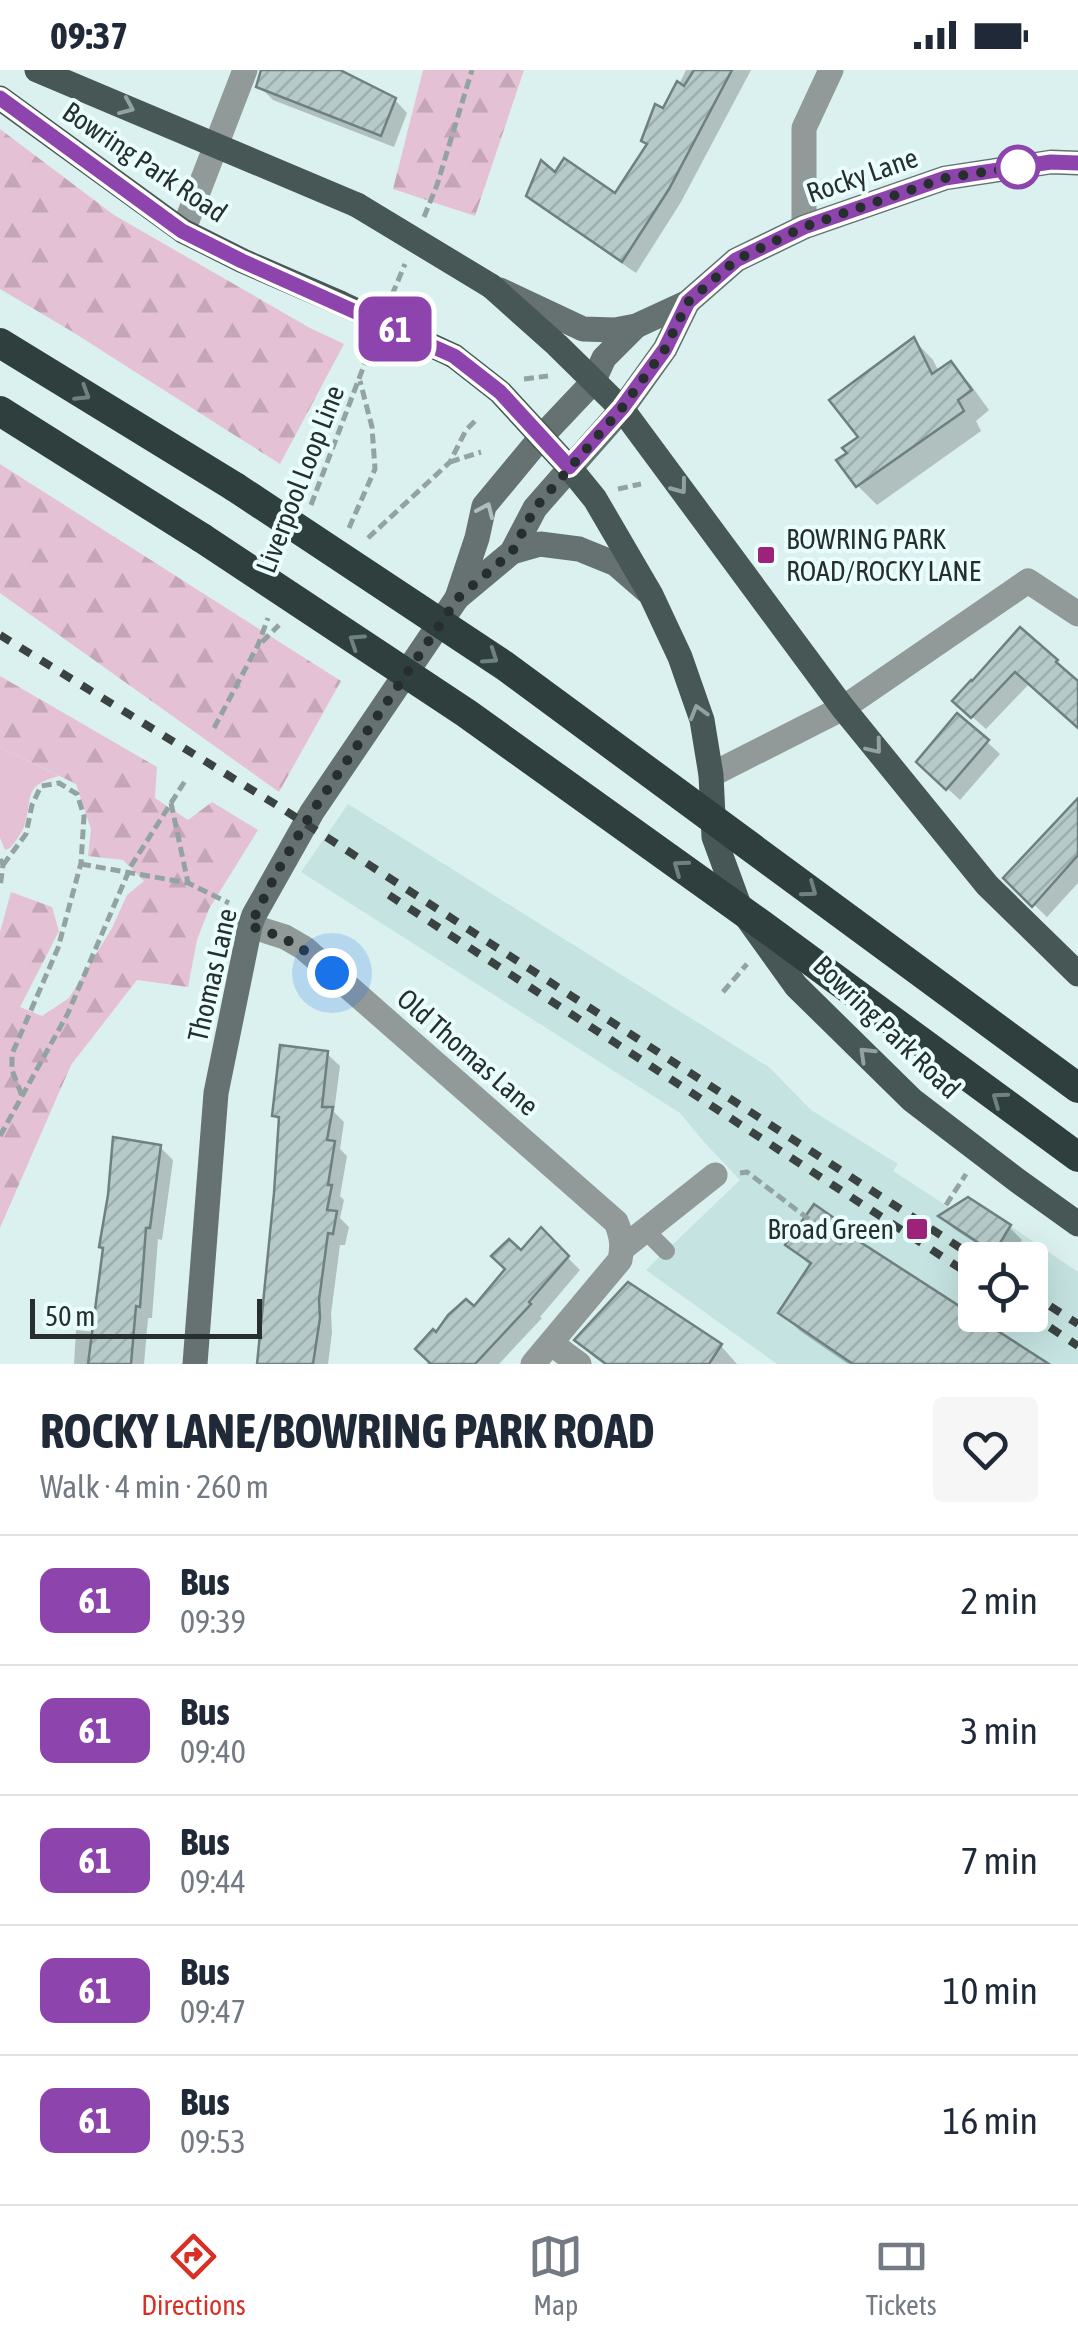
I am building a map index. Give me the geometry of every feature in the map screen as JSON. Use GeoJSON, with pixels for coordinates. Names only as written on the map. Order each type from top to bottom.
{"type":"FeatureCollection","features":[{"type":"Feature","properties":{"kind":"highway"},"geometry":{"type":"LineString","coordinates":[[0,343],[235,487],[505,666],[1078,1088]]}},
{"type":"Feature","properties":{"kind":"highway"},"geometry":{"type":"LineString","coordinates":[[0,411],[202,538],[466,713],[1078,1157]]}},
{"type":"Feature","properties":{"kind":"main road","name":"Bowring Park Road"},"geometry":{"type":"LineString","coordinates":[[37,70],[358,205],[491,286],[622,408],[843,708],[987,885],[1078,974]]}},
{"type":"Feature","properties":{"kind":"main road","name":"Bowring Park Road"},"geometry":{"type":"LineString","coordinates":[[0,98],[182,231],[454,356],[496,388],[542,436],[608,520],[680,657],[702,720],[714,837],[740,908],[796,986],[912,1100],[1078,1224]]}},
{"type":"Feature","properties":{"kind":"street"},"geometry":{"type":"LineString","coordinates":[[182,231],[245,70]]}},
{"type":"Feature","properties":{"kind":"street"},"geometry":{"type":"LineString","coordinates":[[804,227],[804,128],[831,70]]}},
{"type":"Feature","properties":{"kind":"street","name":"Rocky Lane"},"geometry":{"type":"LineString","coordinates":[[688,302],[736,260],[804,227],[945,178],[1051,162],[1078,162]]}},
{"type":"Feature","properties":{"kind":"street"},"geometry":{"type":"LineString","coordinates":[[491,286],[583,329],[636,326],[688,302]]}},
{"type":"Feature","properties":{"kind":"street"},"geometry":{"type":"LineString","coordinates":[[458,598],[512,552],[535,508],[622,408],[665,349],[688,302]]}},
{"type":"Feature","properties":{"kind":"street"},"geometry":{"type":"LineString","coordinates":[[458,598],[484,506],[593,382],[604,358],[636,326]]}},
{"type":"Feature","properties":{"kind":"street"},"geometry":{"type":"LineString","coordinates":[[512,552],[540,544],[579,550],[616,564],[650,595]]}},
{"type":"Feature","properties":{"kind":"street"},"geometry":{"type":"LineString","coordinates":[[710,775],[843,708],[1028,581],[1078,614]]}},
{"type":"Feature","properties":{"kind":"street","name":"Thomas Lane"},"geometry":{"type":"LineString","coordinates":[[195,1364],[216,1093],[252,921],[312,812],[458,598]]}},
{"type":"Feature","properties":{"kind":"street","name":"Old Thomas Lane"},"geometry":{"type":"LineString","coordinates":[[252,921],[304,948],[616,1222],[623,1248]]}},
{"type":"Feature","properties":{"kind":"street"},"geometry":{"type":"LineString","coordinates":[[532,1364],[620,1260],[623,1248],[715,1175]]}},
{"type":"Feature","properties":{"kind":"street"},"geometry":{"type":"LineString","coordinates":[[552,1344],[580,1364]]}},
{"type":"Feature","properties":{"kind":"lane"},"geometry":{"type":"LineString","coordinates":[[645,1230],[666,1251]]}},
{"type":"Feature","properties":{"kind":"path"},"geometry":{"type":"LineString","coordinates":[[423,220],[472,70]]}},
{"type":"Feature","properties":{"kind":"path"},"geometry":{"type":"LineString","coordinates":[[387,308],[408,256]]}},
{"type":"Feature","properties":{"kind":"path","name":"Liverpool Loop Line"},"geometry":{"type":"LineString","coordinates":[[305,521],[373,343]]}},
{"type":"Feature","properties":{"kind":"path"},"geometry":{"type":"LineString","coordinates":[[511,380],[551,376]]}},
{"type":"Feature","properties":{"kind":"path"},"geometry":{"type":"LineString","coordinates":[[344,542],[374,469],[372,427],[359,378]]}},
{"type":"Feature","properties":{"kind":"path"},"geometry":{"type":"LineString","coordinates":[[365,542],[450,462],[466,430],[476,420]]}},
{"type":"Feature","properties":{"kind":"path"},"geometry":{"type":"LineString","coordinates":[[450,462],[481,452]]}},
{"type":"Feature","properties":{"kind":"path"},"geometry":{"type":"LineString","coordinates":[[611,490],[649,482]]}},
{"type":"Feature","properties":{"kind":"path","name":"Liverpool Loop Line"},"geometry":{"type":"LineString","coordinates":[[214,728],[258,646],[272,610]]}},
{"type":"Feature","properties":{"kind":"path"},"geometry":{"type":"LineString","coordinates":[[0,1136],[68,1013],[128,872],[185,781]]}},
{"type":"Feature","properties":{"kind":"path"},"geometry":{"type":"LineString","coordinates":[[0,888],[2,862],[26,834],[32,804],[41,786],[59,783],[76,794],[84,816],[81,864],[58,948],[12,1054],[12,1070],[22,1096]]}},
{"type":"Feature","properties":{"kind":"path"},"geometry":{"type":"LineString","coordinates":[[171,802],[188,883]]}},
{"type":"Feature","properties":{"kind":"path"},"geometry":{"type":"LineString","coordinates":[[81,864],[188,883],[252,921]]}},
{"type":"Feature","properties":{"kind":"path"},"geometry":{"type":"LineString","coordinates":[[722,992],[750,961],[770,950]]}},
{"type":"Feature","properties":{"kind":"path"},"geometry":{"type":"LineString","coordinates":[[946,1205],[980,1152]]}},
{"type":"Feature","properties":{"kind":"path"},"geometry":{"type":"LineString","coordinates":[[715,1175],[747,1172],[840,1243],[847,1232]]}},
{"type":"Feature","properties":{"kind":"shaded area"},"geometry":{"type":"Polygon","coordinates":[[[348,804],[769,1067],[811,1110],[898,1164],[893,1171],[950,1208],[968,1197],[1034,1242],[958,1242],[958,1332],[1048,1332],[1048,1252],[1078,1272],[1078,1364],[777,1364],[646,1270],[740,1180],[680,1113],[301,872],[348,804]]]}},
{"type":"Feature","properties":{"kind":"green space"},"geometry":{"type":"Polygon","coordinates":[[[423,70],[524,70],[475,216],[393,189],[423,70]]]}},
{"type":"Feature","properties":{"kind":"green space"},"geometry":{"type":"Polygon","coordinates":[[[0,129],[114,215],[344,344],[280,464],[0,289],[0,129]]]}},
{"type":"Feature","properties":{"kind":"green space"},"geometry":{"type":"Polygon","coordinates":[[[0,464],[341,681],[279,792],[0,593],[0,464]]]}},
{"type":"Feature","properties":{"kind":"green space"},"geometry":{"type":"Polygon","coordinates":[[[0,676],[157,767],[155,798],[188,820],[212,802],[258,830],[209,909],[197,940],[188,987],[137,980],[71,1065],[0,1228],[0,932],[11,892],[52,907],[59,931],[20,1007],[42,1016],[69,998],[112,928],[127,895],[144,881],[123,860],[88,856],[91,829],[76,784],[0,747],[0,676]]]}},
{"type":"Feature","properties":{"kind":"green space"},"geometry":{"type":"Polygon","coordinates":[[[0,747],[59,776],[34,789],[23,830],[5,850],[0,838],[0,747]]]}},
{"type":"Feature","properties":{"kind":"building"},"geometry":{"type":"Polygon","coordinates":[[[261,70],[340,70],[396,98],[381,136],[256,87],[261,70]]]}},
{"type":"Feature","properties":{"kind":"building"},"geometry":{"type":"Polygon","coordinates":[[[694,70],[732,70],[669,189],[622,262],[526,196],[541,160],[555,172],[564,158],[615,193],[647,144],[641,141],[655,104],[663,108],[677,81],[684,86],[694,70]]]}},
{"type":"Feature","properties":{"kind":"building"},"geometry":{"type":"Polygon","coordinates":[[[914,337],[932,374],[951,361],[972,390],[958,400],[964,411],[856,487],[836,460],[847,453],[842,448],[858,437],[829,400],[914,337]]]}},
{"type":"Feature","properties":{"kind":"building"},"geometry":{"type":"Polygon","coordinates":[[[1020,627],[1078,681],[1078,728],[1015,672],[971,718],[952,701],[1020,627]]]}},
{"type":"Feature","properties":{"kind":"building"},"geometry":{"type":"Polygon","coordinates":[[[957,713],[989,740],[946,790],[916,762],[957,713]]]}},
{"type":"Feature","properties":{"kind":"building"},"geometry":{"type":"Polygon","coordinates":[[[1078,798],[1078,855],[1032,907],[1003,878],[1078,798]]]}},
{"type":"Feature","properties":{"kind":"building"},"geometry":{"type":"Polygon","coordinates":[[[280,1045],[328,1051],[322,1107],[333,1107],[327,1140],[335,1141],[327,1210],[337,1211],[333,1234],[328,1233],[313,1364],[257,1364],[274,1193],[279,1117],[272,1116],[280,1045]]]}},
{"type":"Feature","properties":{"kind":"building"},"geometry":{"type":"Polygon","coordinates":[[[113,1137],[161,1145],[150,1228],[146,1228],[131,1364],[88,1364],[103,1248],[99,1247],[113,1137]]]}},
{"type":"Feature","properties":{"kind":"building","name":"Broad Green"},"geometry":{"type":"Polygon","coordinates":[[[968,1197],[1011,1225],[1001,1242],[977,1242],[938,1216],[968,1197]]]}},
{"type":"Feature","properties":{"kind":"building"},"geometry":{"type":"Polygon","coordinates":[[[814,1204],[837,1220],[834,1225],[958,1305],[958,1332],[1000,1332],[1049,1364],[853,1364],[778,1313],[811,1263],[785,1245],[814,1204]]]}},
{"type":"Feature","properties":{"kind":"building"},"geometry":{"type":"Polygon","coordinates":[[[541,1227],[569,1256],[531,1304],[475,1364],[431,1364],[415,1349],[466,1299],[474,1306],[505,1269],[491,1256],[509,1239],[521,1250],[541,1227]]]}},
{"type":"Feature","properties":{"kind":"building"},"geometry":{"type":"Polygon","coordinates":[[[628,1282],[722,1344],[709,1364],[606,1364],[574,1340],[628,1282]]]}},
{"type":"Feature","properties":{"kind":"railway"},"geometry":{"type":"LineString","coordinates":[[0,635],[283,809],[958,1246]]}},
{"type":"Feature","properties":{"kind":"railway"},"geometry":{"type":"LineString","coordinates":[[389,895],[958,1267]]}},
{"type":"Feature","properties":{"kind":"railway"},"geometry":{"type":"LineString","coordinates":[[1048,1305],[1078,1324]]}},
{"type":"Feature","properties":{"kind":"railway"},"geometry":{"type":"LineString","coordinates":[[1048,1326],[1078,1346]]}},
{"type":"Feature","properties":{"kind":"bus line","name":"61"},"geometry":{"type":"LineString","coordinates":[[0,98],[182,231],[454,356],[500,392],[569,467],[622,408],[665,349],[688,302],[736,260],[804,227],[945,178],[1051,162],[1078,163]]}},
{"type":"Feature","properties":{"kind":"place","name":"BOWRING PARK ROAD/ROCKY LANE"},"geometry":{"type":"Point","coordinates":[766,555]}},
{"type":"Feature","properties":{"kind":"place","name":"Broad Green"},"geometry":{"type":"Point","coordinates":[917,1229]}},
{"type":"Feature","properties":{"kind":"route"},"geometry":{"type":"LineString","coordinates":[[332,973],[285,937],[250,926],[262,898],[312,812],[458,598],[512,552],[535,508],[622,408],[665,349],[688,302],[736,260],[804,227],[945,178],[1018,167]]}}]}
